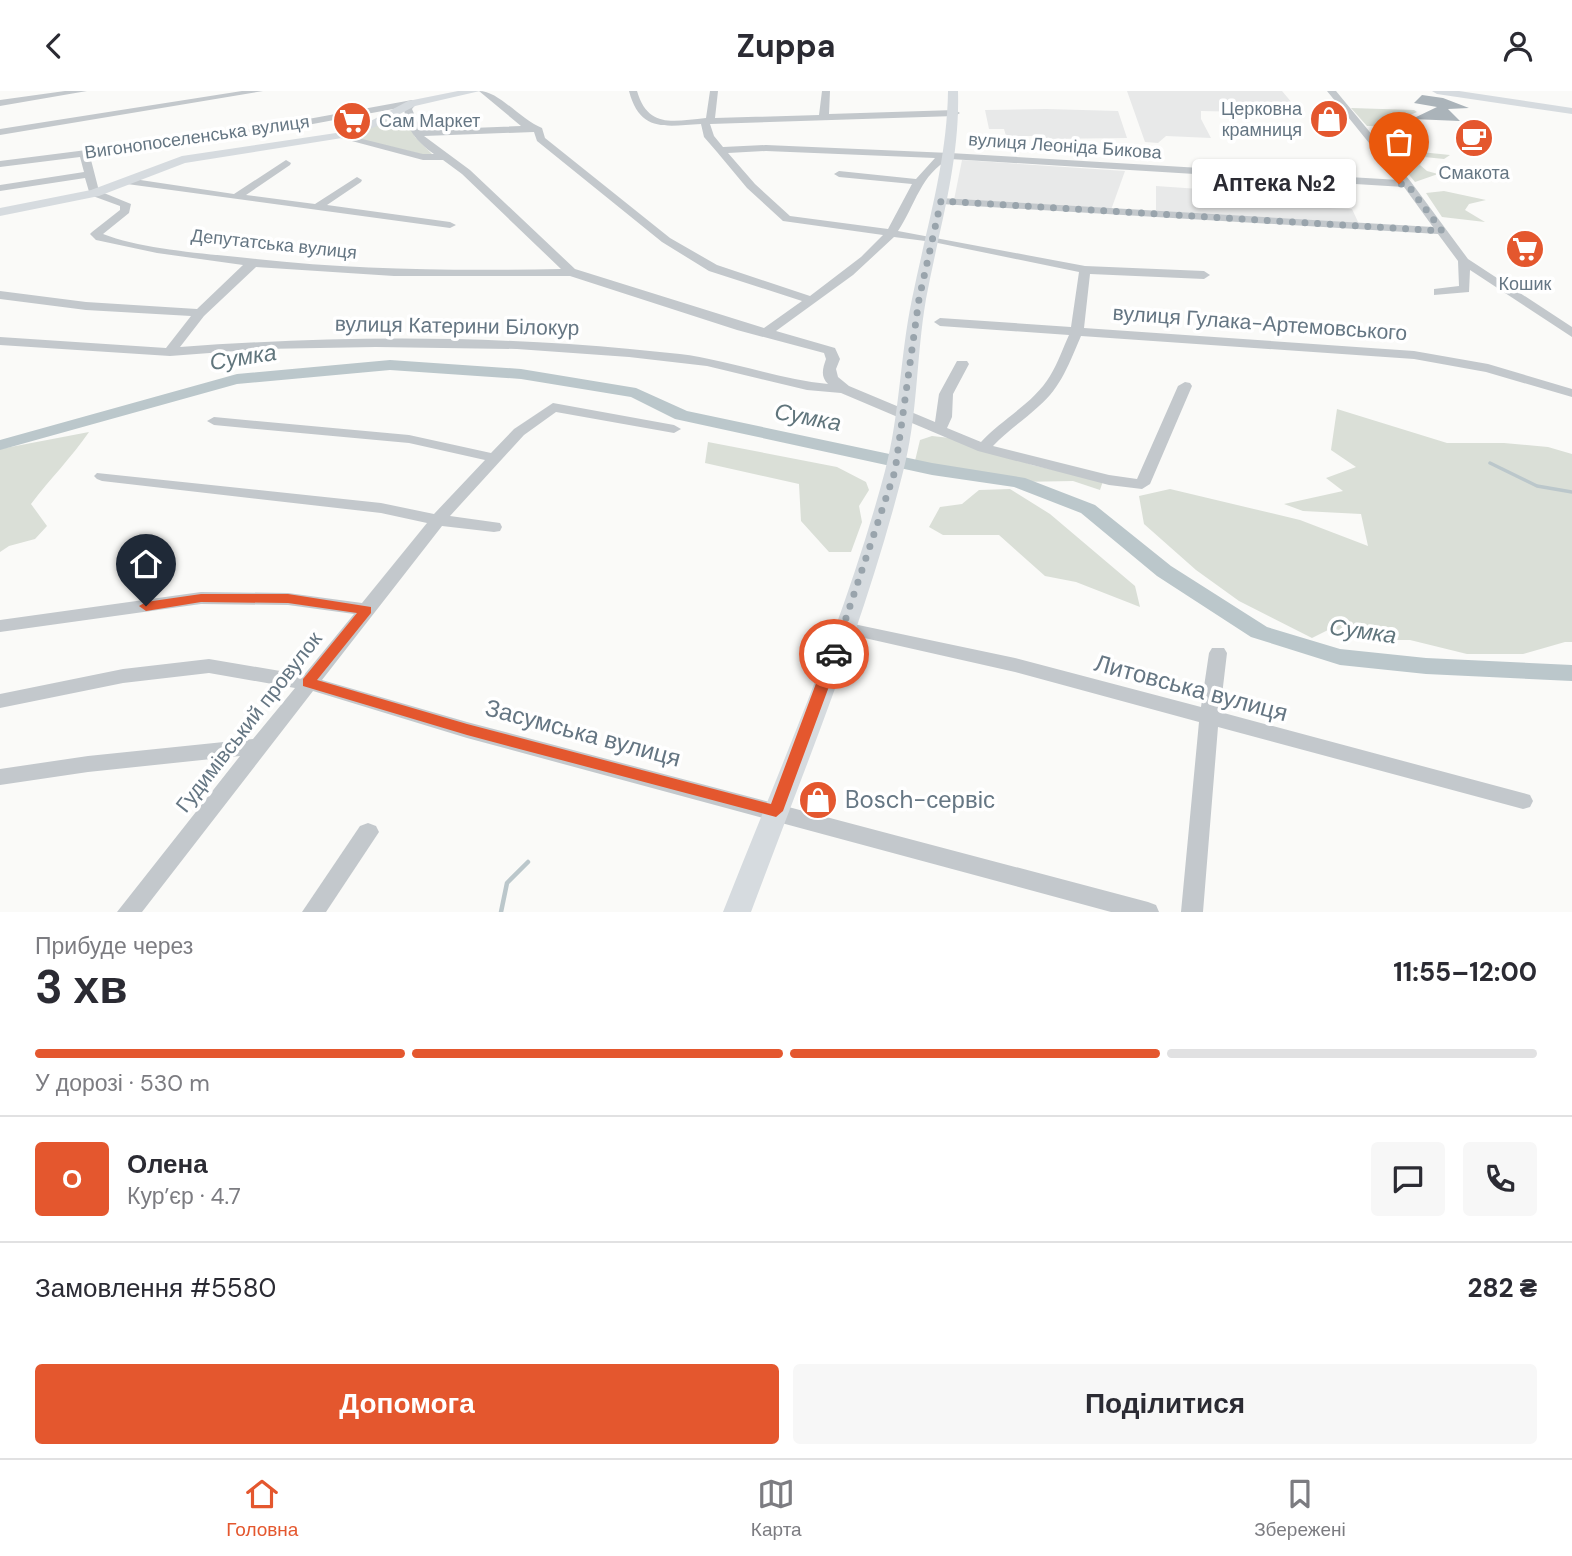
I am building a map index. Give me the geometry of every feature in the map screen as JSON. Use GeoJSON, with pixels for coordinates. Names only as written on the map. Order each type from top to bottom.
{"type":"FeatureCollection","features":[{"type":"Feature","properties":{"kind":"main road","name":"Вигонопоселенська вулиця"},"geometry":{"type":"LineString","coordinates":[[409,99],[475,91]]}},
{"type":"Feature","properties":{"kind":"main road"},"geometry":{"type":"LineString","coordinates":[[737,912],[844,628],[895,471],[917,310],[950,156],[953,91]]}},
{"type":"Feature","properties":{"kind":"main road"},"geometry":{"type":"LineString","coordinates":[[1437,91],[1572,111]]}},
{"type":"Feature","properties":{"kind":"main road"},"geometry":{"type":"LineString","coordinates":[[1495,91],[1525,102]]}},
{"type":"Feature","properties":{"kind":"main road"},"geometry":{"type":"LineString","coordinates":[[0,212],[94,193],[182,160],[338,136],[371,125],[409,99]]}},
{"type":"Feature","properties":{"kind":"street"},"geometry":{"type":"LineString","coordinates":[[0,103],[83,91]]}},
{"type":"Feature","properties":{"kind":"street"},"geometry":{"type":"LineString","coordinates":[[0,132],[259,91]]}},
{"type":"Feature","properties":{"kind":"street"},"geometry":{"type":"LineString","coordinates":[[483,91],[527,126],[539,130],[540,139],[666,240],[713,268],[810,300]]}},
{"type":"Feature","properties":{"kind":"street"},"geometry":{"type":"LineString","coordinates":[[632,91],[646,119],[658,123],[954,113]]}},
{"type":"Feature","properties":{"kind":"street"},"geometry":{"type":"LineString","coordinates":[[714,91],[708,121],[709,137],[751,186],[787,219],[933,239],[1085,270],[1203,275]]}},
{"type":"Feature","properties":{"kind":"street"},"geometry":{"type":"LineString","coordinates":[[824,116],[826,91]]}},
{"type":"Feature","properties":{"kind":"street"},"geometry":{"type":"LineString","coordinates":[[1331,91],[1407,184],[1464,261],[1569,331]]}},
{"type":"Feature","properties":{"kind":"street"},"geometry":{"type":"LineString","coordinates":[[409,99],[407,109],[416,132],[443,157],[466,172],[571,272],[742,327],[830,351],[833,359],[829,369],[831,379],[844,389]]}},
{"type":"Feature","properties":{"kind":"street","name":"Вигонопоселенська вулиця"},"geometry":{"type":"LineString","coordinates":[[0,164],[259,131],[409,99]]}},
{"type":"Feature","properties":{"kind":"street"},"geometry":{"type":"LineString","coordinates":[[416,132],[534,128]]}},
{"type":"Feature","properties":{"kind":"street"},"geometry":{"type":"LineString","coordinates":[[338,136],[423,157],[443,157]]}},
{"type":"Feature","properties":{"kind":"street","name":"вулиця Леоніда Бикова"},"geometry":{"type":"LineString","coordinates":[[720,150],[766,148],[950,156],[1407,184]]}},
{"type":"Feature","properties":{"kind":"street"},"geometry":{"type":"LineString","coordinates":[[84,152],[94,193]]}},
{"type":"Feature","properties":{"kind":"street"},"geometry":{"type":"LineString","coordinates":[[767,332],[843,277],[891,233],[919,182],[937,159],[950,156]]}},
{"type":"Feature","properties":{"kind":"street"},"geometry":{"type":"LineString","coordinates":[[236,197],[286,163]]}},
{"type":"Feature","properties":{"kind":"street"},"geometry":{"type":"LineString","coordinates":[[0,188],[88,174]]}},
{"type":"Feature","properties":{"kind":"street"},"geometry":{"type":"LineString","coordinates":[[839,174],[919,182]]}},
{"type":"Feature","properties":{"kind":"street"},"geometry":{"type":"LineString","coordinates":[[317,207],[357,180]]}},
{"type":"Feature","properties":{"kind":"street"},"geometry":{"type":"LineString","coordinates":[[127,181],[450,225]]}},
{"type":"Feature","properties":{"kind":"street","name":"Депутатська вулиця"},"geometry":{"type":"LineString","coordinates":[[94,193],[126,204],[125,211],[96,234],[100,238],[132,246],[317,269],[571,272]]}},
{"type":"Feature","properties":{"kind":"street"},"geometry":{"type":"LineString","coordinates":[[941,201],[1442,231]]}},
{"type":"Feature","properties":{"kind":"street"},"geometry":{"type":"LineString","coordinates":[[1438,292],[1465,289],[1464,261]]}},
{"type":"Feature","properties":{"kind":"street"},"geometry":{"type":"LineString","coordinates":[[170,352],[200,313],[254,262]]}},
{"type":"Feature","properties":{"kind":"street"},"geometry":{"type":"LineString","coordinates":[[1085,270],[1077,331],[1056,378],[1036,402],[1003,427],[984,447],[1109,480],[1143,484],[1185,386]]}},
{"type":"Feature","properties":{"kind":"street"},"geometry":{"type":"LineString","coordinates":[[1464,285],[1504,287]]}},
{"type":"Feature","properties":{"kind":"street"},"geometry":{"type":"LineString","coordinates":[[0,295],[86,306],[200,313]]}},
{"type":"Feature","properties":{"kind":"street","name":"вулиця Гулака-Артемовського"},"geometry":{"type":"LineString","coordinates":[[940,322],[1414,355],[1488,368],[1572,393]]}},
{"type":"Feature","properties":{"kind":"street","name":"вулиця Катерини Білокур"},"geometry":{"type":"LineString","coordinates":[[0,341],[170,352],[263,345],[376,343],[517,345],[629,353],[707,362],[807,386],[844,389],[984,447]]}},
{"type":"Feature","properties":{"kind":"street"},"geometry":{"type":"LineString","coordinates":[[939,430],[945,417],[946,394],[962,364]]}},
{"type":"Feature","properties":{"kind":"street","name":"Гудимівський провулок"},"geometry":{"type":"LineString","coordinates":[[128,912],[438,520],[519,432],[552,407],[674,429]]}},
{"type":"Feature","properties":{"kind":"street"},"geometry":{"type":"LineString","coordinates":[[214,421],[409,439],[494,458]]}},
{"type":"Feature","properties":{"kind":"street"},"geometry":{"type":"LineString","coordinates":[[102,476],[381,508],[438,520],[494,527]]}},
{"type":"Feature","properties":{"kind":"street"},"geometry":{"type":"LineString","coordinates":[[0,626],[201,598],[288,599],[367,610]]}},
{"type":"Feature","properties":{"kind":"street","name":"Литовська вулиця"},"geometry":{"type":"LineString","coordinates":[[844,628],[1015,665],[1523,801]]}},
{"type":"Feature","properties":{"kind":"street"},"geometry":{"type":"LineString","coordinates":[[1192,912],[1209,719],[1218,653]]}},
{"type":"Feature","properties":{"kind":"street","name":"Засумська вулиця"},"geometry":{"type":"LineString","coordinates":[[0,701],[123,676],[209,666],[308,683],[467,730],[1148,912]]}},
{"type":"Feature","properties":{"kind":"street"},"geometry":{"type":"LineString","coordinates":[[0,777],[88,764],[259,746]]}},
{"type":"Feature","properties":{"kind":"street"},"geometry":{"type":"LineString","coordinates":[[313,912],[368,832]]}},
{"type":"Feature","properties":{"kind":"shaded area"},"geometry":{"type":"Polygon","coordinates":[[[1127,91],[1282,91],[1293,104],[1241,104],[1246,112],[1201,111],[1201,119],[1211,138],[1166,136],[1158,143],[1145,142],[1127,91]]]}},
{"type":"Feature","properties":{"kind":"shaded area"},"geometry":{"type":"Polygon","coordinates":[[[1242,104],[1289,105],[1298,115],[1247,113],[1242,104]]]}},
{"type":"Feature","properties":{"kind":"shaded area"},"geometry":{"type":"Polygon","coordinates":[[[1351,108],[1417,112],[1390,124],[1392,126],[1367,126],[1351,108]]]}},
{"type":"Feature","properties":{"kind":"shaded area"},"geometry":{"type":"Polygon","coordinates":[[[985,110],[1118,111],[1127,138],[1046,139],[1045,136],[1006,136],[1004,129],[989,129],[985,110]]]}},
{"type":"Feature","properties":{"kind":"shaded area"},"geometry":{"type":"Polygon","coordinates":[[[401,115],[405,116],[415,137],[433,155],[346,136],[401,115]]]}},
{"type":"Feature","properties":{"kind":"shaded area"},"geometry":{"type":"Polygon","coordinates":[[[1401,150],[1450,155],[1444,159],[1424,157],[1420,165],[1427,171],[1438,174],[1415,182],[1391,153],[1401,150]]]}},
{"type":"Feature","properties":{"kind":"shaded area"},"geometry":{"type":"Polygon","coordinates":[[[962,160],[1125,171],[1111,210],[954,200],[962,160]]]}},
{"type":"Feature","properties":{"kind":"shaded area"},"geometry":{"type":"Polygon","coordinates":[[[1156,186],[1302,196],[1307,207],[1352,209],[1359,224],[1156,214],[1156,186]]]}},
{"type":"Feature","properties":{"kind":"shaded area"},"geometry":{"type":"Polygon","coordinates":[[[1444,191],[1486,200],[1469,204],[1465,210],[1485,222],[1442,217],[1426,193],[1444,191]]]}},
{"type":"Feature","properties":{"kind":"shaded area"},"geometry":{"type":"Polygon","coordinates":[[[1337,409],[1447,443],[1504,443],[1548,447],[1572,454],[1572,642],[1523,654],[1467,654],[1410,640],[1374,640],[1332,628],[1312,638],[1239,601],[1196,570],[1144,524],[1139,496],[1170,489],[1300,520],[1368,546],[1361,514],[1303,511],[1284,504],[1343,491],[1326,478],[1356,467],[1331,450],[1337,409]]]}},
{"type":"Feature","properties":{"kind":"shaded area"},"geometry":{"type":"Polygon","coordinates":[[[89,432],[31,504],[47,526],[35,539],[9,546],[0,552],[0,449],[89,432]]]}},
{"type":"Feature","properties":{"kind":"shaded area"},"geometry":{"type":"Polygon","coordinates":[[[932,436],[968,440],[1032,465],[1103,481],[1100,490],[1073,481],[1018,482],[914,465],[920,440],[932,436]]]}},
{"type":"Feature","properties":{"kind":"shaded area"},"geometry":{"type":"Polygon","coordinates":[[[708,442],[837,467],[866,482],[869,490],[859,506],[862,522],[851,552],[829,552],[801,521],[799,484],[705,463],[708,442]]]}},
{"type":"Feature","properties":{"kind":"shaded area"},"geometry":{"type":"Polygon","coordinates":[[[1010,489],[1050,514],[1135,586],[1140,607],[1076,582],[1045,576],[999,535],[943,535],[929,527],[940,507],[962,504],[979,490],[1010,489]]]}},
{"type":"Feature","properties":{"kind":"building"},"geometry":{"type":"Polygon","coordinates":[[[1422,95],[1443,98],[1469,108],[1448,109],[1460,121],[1412,119],[1437,107],[1414,103],[1422,95]]]}},
{"type":"Feature","properties":{"kind":"waterway","name":"Сумка"},"geometry":{"type":"LineString","coordinates":[[0,445],[237,379],[390,365],[521,374],[636,393],[681,415],[744,429],[932,469],[1018,482],[1088,509],[1164,571],[1259,632],[1340,657],[1426,666],[1572,673]]}},
{"type":"Feature","properties":{"kind":"waterway"},"geometry":{"type":"LineString","coordinates":[[1490,463],[1537,486],[1572,492]]}},
{"type":"Feature","properties":{"kind":"waterway"},"geometry":{"type":"LineString","coordinates":[[501,912],[507,883],[528,862]]}},
{"type":"Feature","properties":{"kind":"way so far"},"geometry":{"type":"LineString","coordinates":[[834,654],[895,471],[911,345],[941,201],[1256,222],[1442,231],[1407,184],[1399,184]]}},
{"type":"Feature","properties":{"kind":"place","name":"Церковна крамниця"},"geometry":{"type":"Point","coordinates":[1329,119]}},
{"type":"Feature","properties":{"kind":"place","name":"Сам Маркет"},"geometry":{"type":"Point","coordinates":[352,121]}},
{"type":"Feature","properties":{"kind":"place","name":"Смакота"},"geometry":{"type":"Point","coordinates":[1474,138]}},
{"type":"Feature","properties":{"kind":"place","name":"Аптека №2"},"geometry":{"type":"Point","coordinates":[1399,184]}},
{"type":"Feature","properties":{"kind":"place","name":"Кошик"},"geometry":{"type":"Point","coordinates":[1525,249]}},
{"type":"Feature","properties":{"kind":"place","name":"Bosch-сервіс"},"geometry":{"type":"Point","coordinates":[818,800]}},
{"type":"Feature","properties":{"kind":"route"},"geometry":{"type":"LineString","coordinates":[[146,606],[201,598],[288,599],[367,610],[308,683],[467,730],[776,811],[834,654]]}}]}
